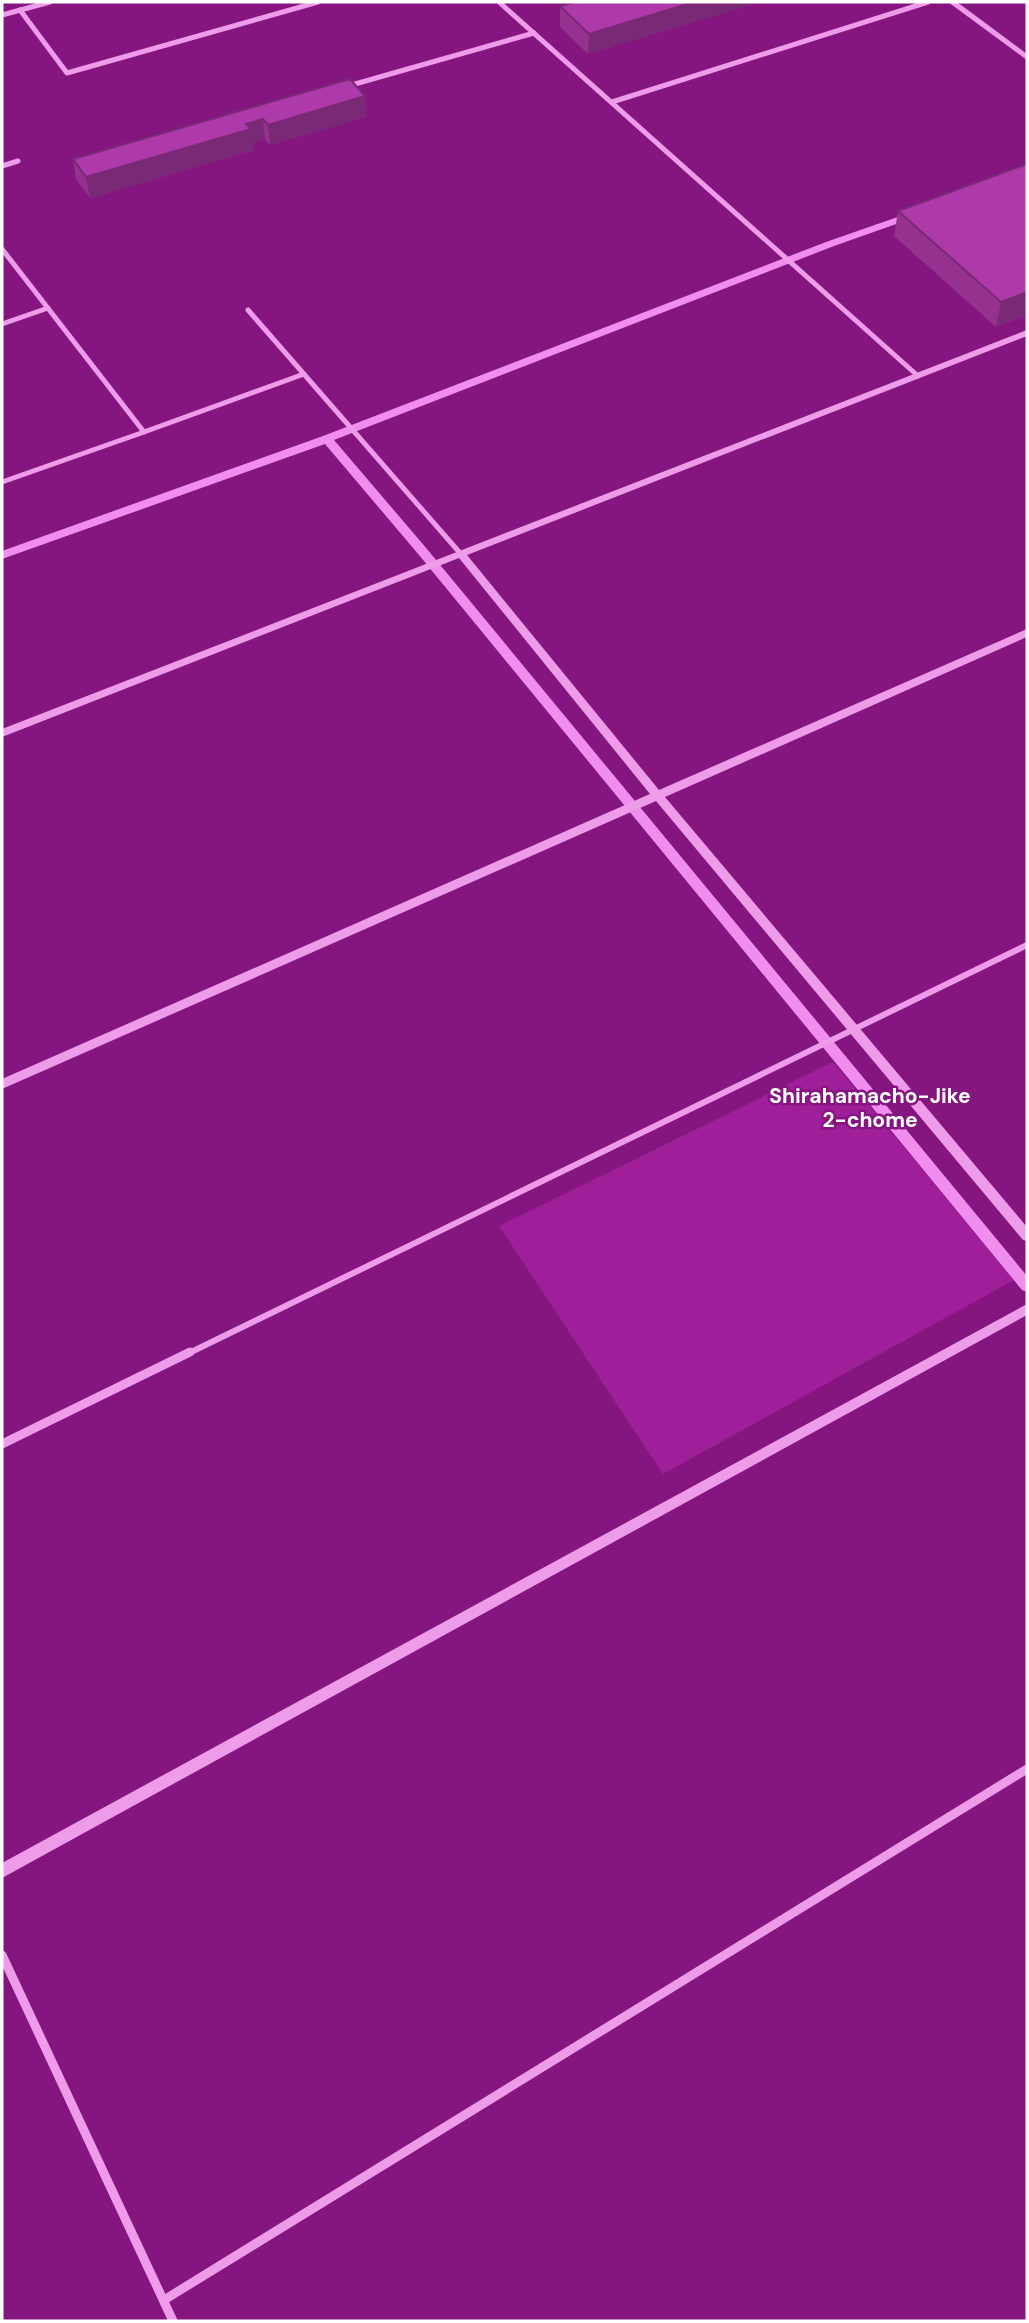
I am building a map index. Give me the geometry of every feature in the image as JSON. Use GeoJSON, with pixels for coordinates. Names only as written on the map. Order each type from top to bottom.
{"type":"FeatureCollection","features":[{"type":"Feature","properties":{"kind":"street"},"geometry":{"type":"LineString","coordinates":[[2,15],[50,2]]}},
{"type":"Feature","properties":{"kind":"street"},"geometry":{"type":"LineString","coordinates":[[20,10],[67,73],[318,2]]}},
{"type":"Feature","properties":{"kind":"street"},"geometry":{"type":"LineString","coordinates":[[499,2],[918,376]]}},
{"type":"Feature","properties":{"kind":"street"},"geometry":{"type":"LineString","coordinates":[[612,102],[928,2]]}},
{"type":"Feature","properties":{"kind":"street"},"geometry":{"type":"LineString","coordinates":[[951,2],[1027,58]]}},
{"type":"Feature","properties":{"kind":"street"},"geometry":{"type":"LineString","coordinates":[[336,90],[534,33]]}},
{"type":"Feature","properties":{"kind":"street"},"geometry":{"type":"LineString","coordinates":[[2,166],[18,161]]}},
{"type":"Feature","properties":{"kind":"street"},"geometry":{"type":"LineString","coordinates":[[2,250],[144,432]]}},
{"type":"Feature","properties":{"kind":"street"},"geometry":{"type":"LineString","coordinates":[[2,324],[48,308]]}},
{"type":"Feature","properties":{"kind":"street"},"geometry":{"type":"LineString","coordinates":[[248,310],[460,553],[656,794],[1027,1236]]}},
{"type":"Feature","properties":{"kind":"street"},"geometry":{"type":"LineString","coordinates":[[2,733],[1027,334]]}},
{"type":"Feature","properties":{"kind":"street"},"geometry":{"type":"LineString","coordinates":[[2,482],[304,374]]}},
{"type":"Feature","properties":{"kind":"street"},"geometry":{"type":"LineString","coordinates":[[2,1084],[1027,633]]}},
{"type":"Feature","properties":{"kind":"street"},"geometry":{"type":"LineString","coordinates":[[2,1444],[1027,945]]}},
{"type":"Feature","properties":{"kind":"street"},"geometry":{"type":"LineString","coordinates":[[2,1871],[1027,1309]]}},
{"type":"Feature","properties":{"kind":"street"},"geometry":{"type":"LineString","coordinates":[[164,2300],[1027,1769]]}},
{"type":"Feature","properties":{"kind":"street"},"geometry":{"type":"LineString","coordinates":[[2,1955],[173,2321]]}},
{"type":"Feature","properties":{"kind":"shaded area"},"geometry":{"type":"Polygon","coordinates":[[[833,1062],[1014,1280],[663,1474],[499,1226],[833,1062]]]}},
{"type":"Feature","properties":{"kind":"building"},"geometry":{"type":"Polygon","coordinates":[[[576,2],[694,2],[589,34],[560,6],[576,2]]]}},
{"type":"Feature","properties":{"kind":"building"},"geometry":{"type":"Polygon","coordinates":[[[350,79],[365,96],[268,125],[263,119],[246,124],[251,129],[86,177],[73,159],[350,79]]]}},
{"type":"Feature","properties":{"kind":"building"},"geometry":{"type":"Polygon","coordinates":[[[1027,164],[1027,292],[1001,302],[898,211],[1027,164]]]}},
{"type":"Feature","properties":{"kind":"waterway"},"geometry":{"type":"LineString","coordinates":[[327,439],[830,244],[912,215]]}},
{"type":"Feature","properties":{"kind":"waterway"},"geometry":{"type":"LineString","coordinates":[[2,555],[327,439]]}},
{"type":"Feature","properties":{"kind":"waterway"},"geometry":{"type":"LineString","coordinates":[[327,439],[1027,1286]]}},
{"type":"Feature","properties":{"kind":"district","name":"Shirahamacho-Jike 2-chome"},"geometry":{"type":"Point","coordinates":[870,1108]}}]}
